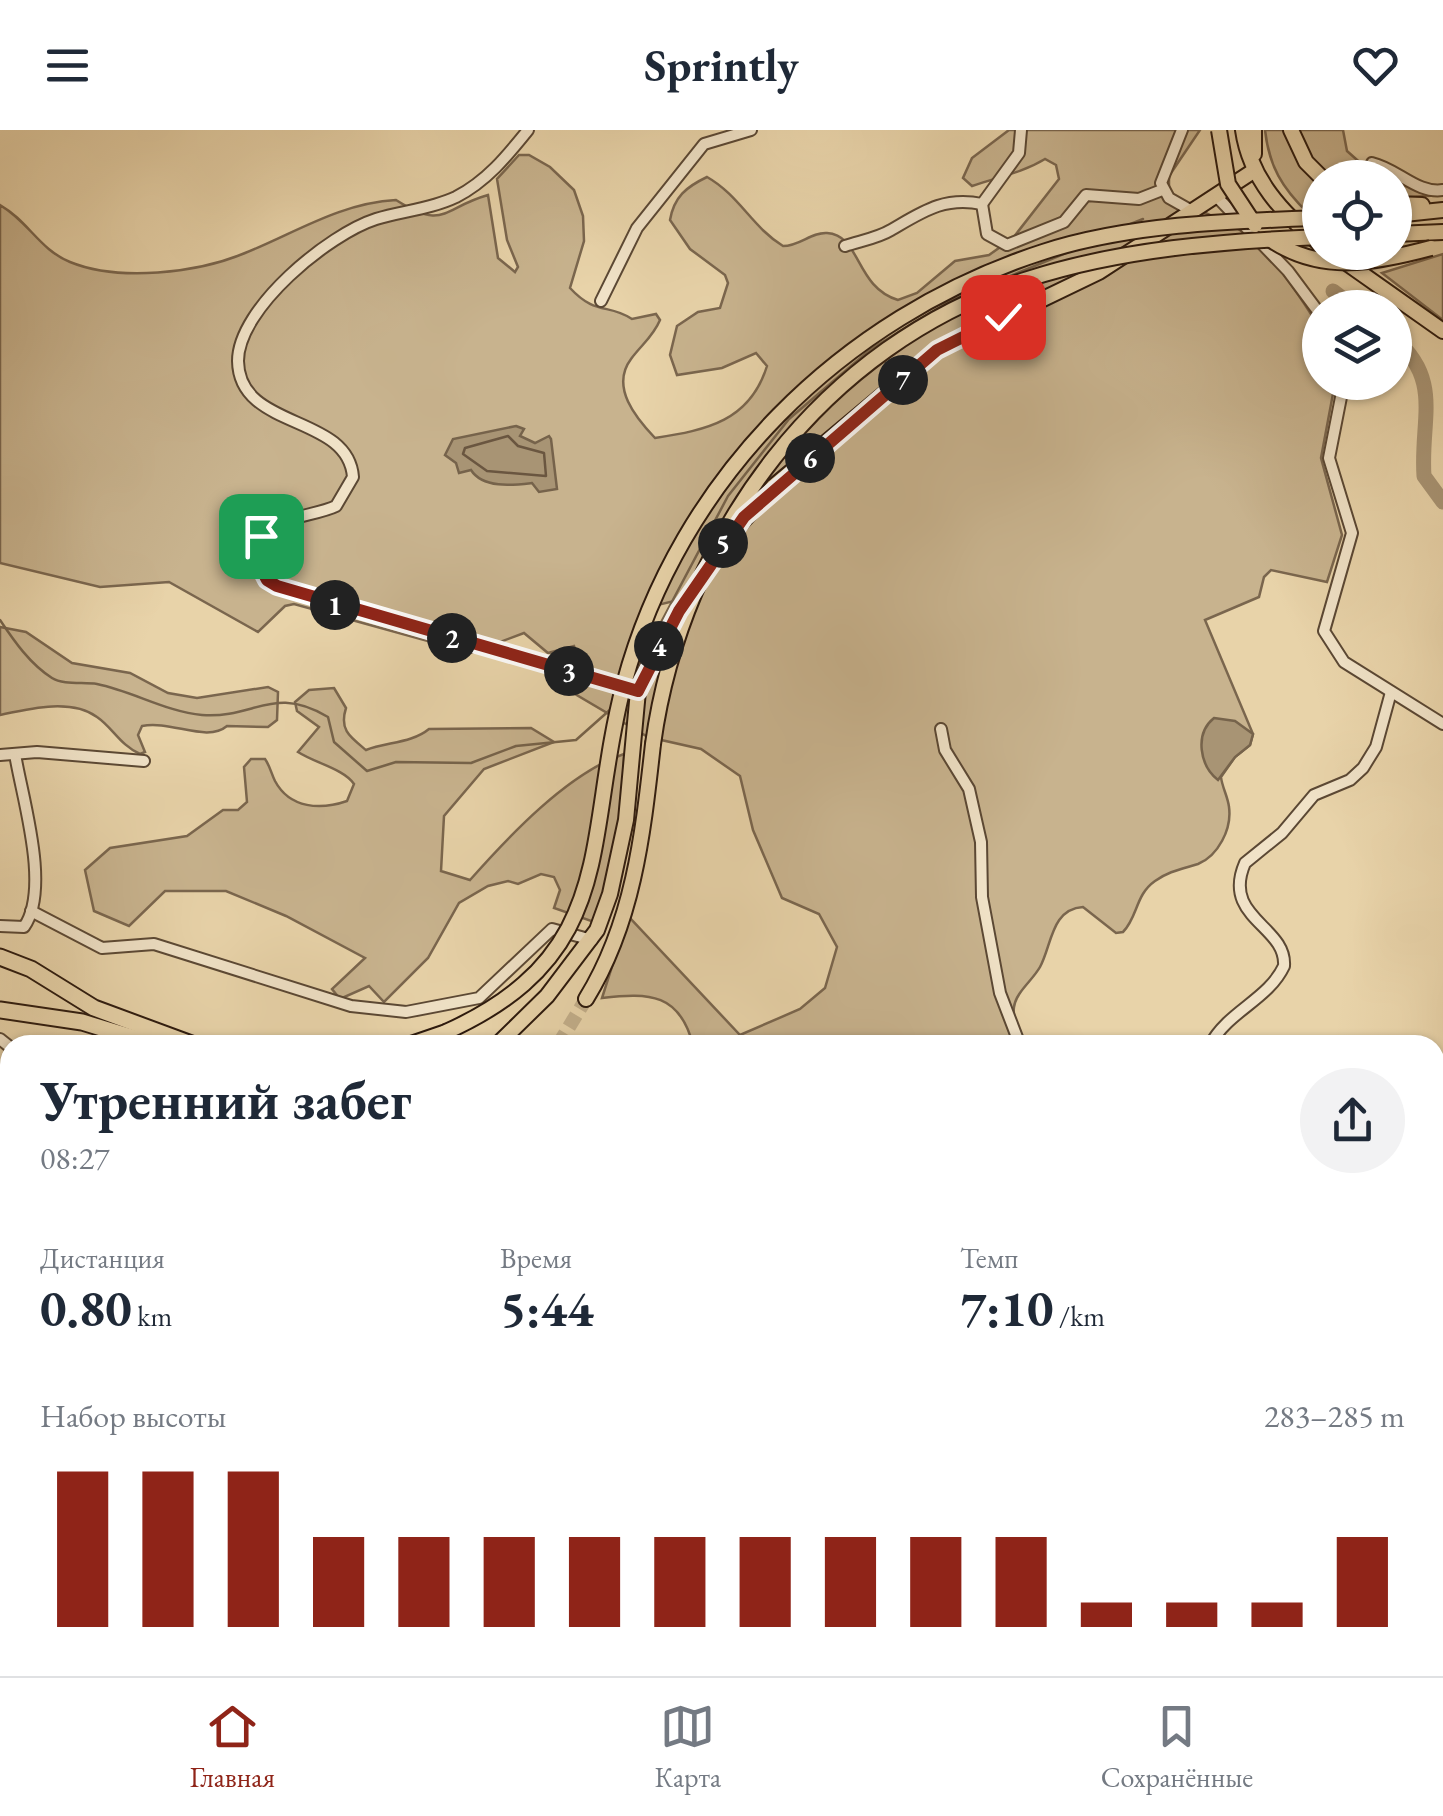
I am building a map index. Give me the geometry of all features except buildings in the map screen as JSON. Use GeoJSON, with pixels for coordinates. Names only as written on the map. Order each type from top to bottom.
{"type":"FeatureCollection","features":[{"type":"Feature","properties":{"kind":"highway"},"geometry":{"type":"LineString","coordinates":[[0,957],[32,969],[94,1008],[167,1035]]}},
{"type":"Feature","properties":{"kind":"highway"},"geometry":{"type":"LineString","coordinates":[[0,1010],[82,1022],[124,1035]]}},
{"type":"Feature","properties":{"kind":"main road"},"geometry":{"type":"LineString","coordinates":[[1220,130],[1223,167],[1233,193],[1256,226],[1279,245],[1339,264],[1371,262],[1437,247]]}},
{"type":"Feature","properties":{"kind":"main road"},"geometry":{"type":"LineString","coordinates":[[1244,130],[1255,170],[1274,200],[1302,224]]}},
{"type":"Feature","properties":{"kind":"main road"},"geometry":{"type":"LineString","coordinates":[[1254,130],[1255,170]]}},
{"type":"Feature","properties":{"kind":"main road"},"geometry":{"type":"LineString","coordinates":[[1291,130],[1305,160]]}},
{"type":"Feature","properties":{"kind":"main road"},"geometry":{"type":"LineString","coordinates":[[507,1035],[547,996],[592,940],[610,894],[626,820],[636,760],[638,691],[655,652],[727,537],[774,486],[937,350],[1099,272],[1255,170]]}},
{"type":"Feature","properties":{"kind":"main road"},"geometry":{"type":"LineString","coordinates":[[1412,205],[1443,208]]}},
{"type":"Feature","properties":{"kind":"main road"},"geometry":{"type":"LineString","coordinates":[[1412,214],[1443,208]]}},
{"type":"Feature","properties":{"kind":"main road"},"geometry":{"type":"LineString","coordinates":[[437,1035],[520,990],[564,939],[592,871],[613,732],[644,630],[707,504],[772,417],[842,358],[928,300],[1046,251],[1138,232],[1302,219]]}},
{"type":"Feature","properties":{"kind":"main road"},"geometry":{"type":"LineString","coordinates":[[1412,233],[1443,232]]}},
{"type":"Feature","properties":{"kind":"main road"},"geometry":{"type":"LineString","coordinates":[[586,998],[608,958],[630,895],[664,682],[679,637],[740,504],[792,430],[869,362],[976,299],[1065,268],[1144,253],[1302,241]]}},
{"type":"Feature","properties":{"kind":"main road"},"geometry":{"type":"LineString","coordinates":[[1357,270],[1443,331]]}},
{"type":"Feature","properties":{"kind":"street"},"geometry":{"type":"LineString","coordinates":[[528,130],[504,159],[468,190],[440,203],[374,219],[322,247],[252,320],[241,340],[238,361],[246,388],[272,412],[336,443],[347,455],[353,477],[336,506],[271,527],[256,547],[256,559],[267,580],[299,594],[638,691]]}},
{"type":"Feature","properties":{"kind":"street"},"geometry":{"type":"LineString","coordinates":[[601,301],[651,210],[704,144],[751,130]]}},
{"type":"Feature","properties":{"kind":"street"},"geometry":{"type":"LineString","coordinates":[[1021,130],[1020,153],[982,204],[986,234],[1007,245],[1070,218],[1086,195],[1139,199],[1162,190]]}},
{"type":"Feature","properties":{"kind":"street"},"geometry":{"type":"LineString","coordinates":[[1162,190],[1162,176],[1182,130]]}},
{"type":"Feature","properties":{"kind":"street"},"geometry":{"type":"LineString","coordinates":[[1412,181],[1423,190],[1443,190]]}},
{"type":"Feature","properties":{"kind":"street"},"geometry":{"type":"LineString","coordinates":[[1162,190],[1192,212]]}},
{"type":"Feature","properties":{"kind":"street"},"geometry":{"type":"LineString","coordinates":[[1216,196],[1302,290]]}},
{"type":"Feature","properties":{"kind":"street"},"geometry":{"type":"LineString","coordinates":[[845,246],[888,232],[913,213],[960,201],[982,204]]}},
{"type":"Feature","properties":{"kind":"street"},"geometry":{"type":"LineString","coordinates":[[1341,400],[1329,468],[1352,533],[1324,631],[1344,662],[1443,724]]}},
{"type":"Feature","properties":{"kind":"street"},"geometry":{"type":"LineString","coordinates":[[1216,1035],[1220,1027],[1268,989],[1284,966],[1280,947],[1244,906],[1241,887],[1245,862],[1282,833],[1314,795],[1350,780],[1362,768],[1376,747],[1392,692]]}},
{"type":"Feature","properties":{"kind":"street"},"geometry":{"type":"LineString","coordinates":[[941,729],[944,750],[969,789],[981,842],[982,897],[1000,993],[1016,1035]]}},
{"type":"Feature","properties":{"kind":"street"},"geometry":{"type":"LineString","coordinates":[[0,926],[24,927],[31,911],[34,869],[15,754]]}},
{"type":"Feature","properties":{"kind":"street"},"geometry":{"type":"LineString","coordinates":[[0,755],[144,761]]}},
{"type":"Feature","properties":{"kind":"street"},"geometry":{"type":"LineString","coordinates":[[31,911],[93,946],[154,944],[373,1011],[414,1012],[473,1001],[552,928],[592,940]]}},
{"type":"Feature","properties":{"kind":"shaded area"},"geometry":{"type":"Polygon","coordinates":[[[1009,130],[1200,130],[1169,176],[1169,191],[1253,240],[1302,301],[1302,400],[1332,400],[1321,458],[1342,535],[1327,582],[1271,570],[1264,577],[1259,597],[1205,620],[1253,734],[1250,745],[1235,757],[1221,777],[1229,815],[1222,841],[1205,860],[1165,875],[1148,887],[1123,932],[1116,933],[1083,907],[1064,914],[1040,967],[1015,1002],[1016,1022],[1022,1035],[740,1035],[800,1009],[825,988],[837,947],[819,914],[782,898],[753,830],[740,776],[701,749],[648,737],[575,694],[585,673],[574,646],[548,653],[524,633],[471,653],[294,604],[285,606],[258,632],[169,582],[100,587],[0,563],[0,205],[60,257],[90,268],[134,273],[181,270],[226,260],[337,213],[375,202],[396,200],[435,215],[488,195],[498,258],[515,272],[518,267],[507,240],[497,179],[519,155],[529,155],[550,167],[574,190],[583,216],[584,241],[570,288],[595,306],[632,319],[656,314],[660,320],[631,359],[623,380],[628,402],[655,438],[709,426],[738,411],[750,399],[767,366],[756,353],[722,368],[677,375],[670,355],[677,326],[698,312],[720,308],[728,283],[725,275],[690,249],[670,220],[678,199],[687,189],[707,177],[783,246],[821,233],[838,236],[874,284],[898,300],[917,293],[955,261],[989,255],[1013,238],[1059,179],[1056,165],[1045,159],[972,186],[963,178],[972,158],[1009,130]],[[678,600],[649,607],[634,633],[648,652],[656,651],[684,604],[678,600]]]}},
{"type":"Feature","properties":{"kind":"shaded area"},"geometry":{"type":"Polygon","coordinates":[[[1265,130],[1289,130],[1302,165],[1302,207],[1284,185],[1270,155],[1265,130]]]}},
{"type":"Feature","properties":{"kind":"shaded area"},"geometry":{"type":"Polygon","coordinates":[[[1299,130],[1343,130],[1347,151],[1357,160],[1312,160],[1299,130]]]}},
{"type":"Feature","properties":{"kind":"shaded area"},"geometry":{"type":"Polygon","coordinates":[[[1412,186],[1443,186],[1443,195],[1412,197],[1412,186]]]}},
{"type":"Feature","properties":{"kind":"shaded area"},"geometry":{"type":"Polygon","coordinates":[[[1443,254],[1443,320],[1412,296],[1412,290],[1404,290],[1382,273],[1412,270],[1412,264],[1443,254]]]}},
{"type":"Feature","properties":{"kind":"shaded area"},"geometry":{"type":"Polygon","coordinates":[[[0,627],[26,632],[72,663],[130,673],[168,693],[197,698],[268,687],[278,692],[277,720],[268,727],[227,726],[209,732],[142,726],[138,735],[145,752],[140,754],[87,711],[62,706],[0,715],[0,627]]]}},
{"type":"Feature","properties":{"kind":"shaded area"},"geometry":{"type":"Polygon","coordinates":[[[334,688],[346,708],[347,732],[366,750],[407,740],[429,729],[531,728],[554,742],[484,769],[444,816],[441,871],[470,880],[561,791],[624,754],[622,847],[594,922],[554,908],[560,890],[554,877],[541,874],[518,884],[508,881],[488,886],[459,903],[428,958],[384,1002],[369,986],[340,999],[332,989],[365,958],[286,916],[226,891],[165,891],[129,926],[94,911],[85,870],[110,848],[187,836],[223,810],[238,810],[247,802],[244,767],[251,759],[265,759],[281,790],[298,802],[327,806],[347,801],[354,784],[349,779],[298,752],[319,727],[297,711],[295,702],[309,690],[334,688]]]}},
{"type":"Feature","properties":{"kind":"shaded area"},"geometry":{"type":"Polygon","coordinates":[[[628,916],[740,1035],[689,1035],[680,1015],[661,1000],[635,996],[602,998],[628,916]]]}},
{"type":"Feature","properties":{"kind":"water"},"geometry":{"type":"Polygon","coordinates":[[[516,426],[524,429],[520,436],[535,443],[549,436],[551,439],[557,489],[539,492],[532,483],[491,483],[471,470],[459,473],[456,463],[445,455],[453,439],[516,426]]]}},
{"type":"Feature","properties":{"kind":"water"},"geometry":{"type":"Polygon","coordinates":[[[1214,718],[1235,721],[1253,734],[1250,745],[1218,780],[1207,767],[1202,750],[1204,732],[1214,718]]]}},
{"type":"Feature","properties":{"kind":"waterway"},"geometry":{"type":"LineString","coordinates":[[1123,227],[1143,219]]}},
{"type":"Feature","properties":{"kind":"waterway"},"geometry":{"type":"LineString","coordinates":[[633,686],[639,664],[728,496],[789,419],[871,349],[950,301],[1066,253]]}},
{"type":"Feature","properties":{"kind":"waterway"},"geometry":{"type":"LineString","coordinates":[[1412,358],[1419,370],[1426,402],[1424,476],[1443,502]]}},
{"type":"Feature","properties":{"kind":"waterway"},"geometry":{"type":"LineString","coordinates":[[0,620],[30,659],[57,680],[97,684],[202,715],[278,703],[309,708],[328,717],[334,742],[367,771],[396,762],[471,763],[516,746],[576,740],[612,708]]}},
{"type":"Feature","properties":{"kind":"waterway"},"geometry":{"type":"LineString","coordinates":[[625,707],[631,694]]}},
{"type":"Feature","properties":{"kind":"tunnel"},"geometry":{"type":"LineString","coordinates":[[564,1035],[586,999]]}},
{"type":"Feature","properties":{"kind":"route"},"geometry":{"type":"LineString","coordinates":[[261,536],[256,547],[259,569],[277,586],[638,691],[655,652],[727,537],[774,486],[937,350],[1003,317]]}}]}
